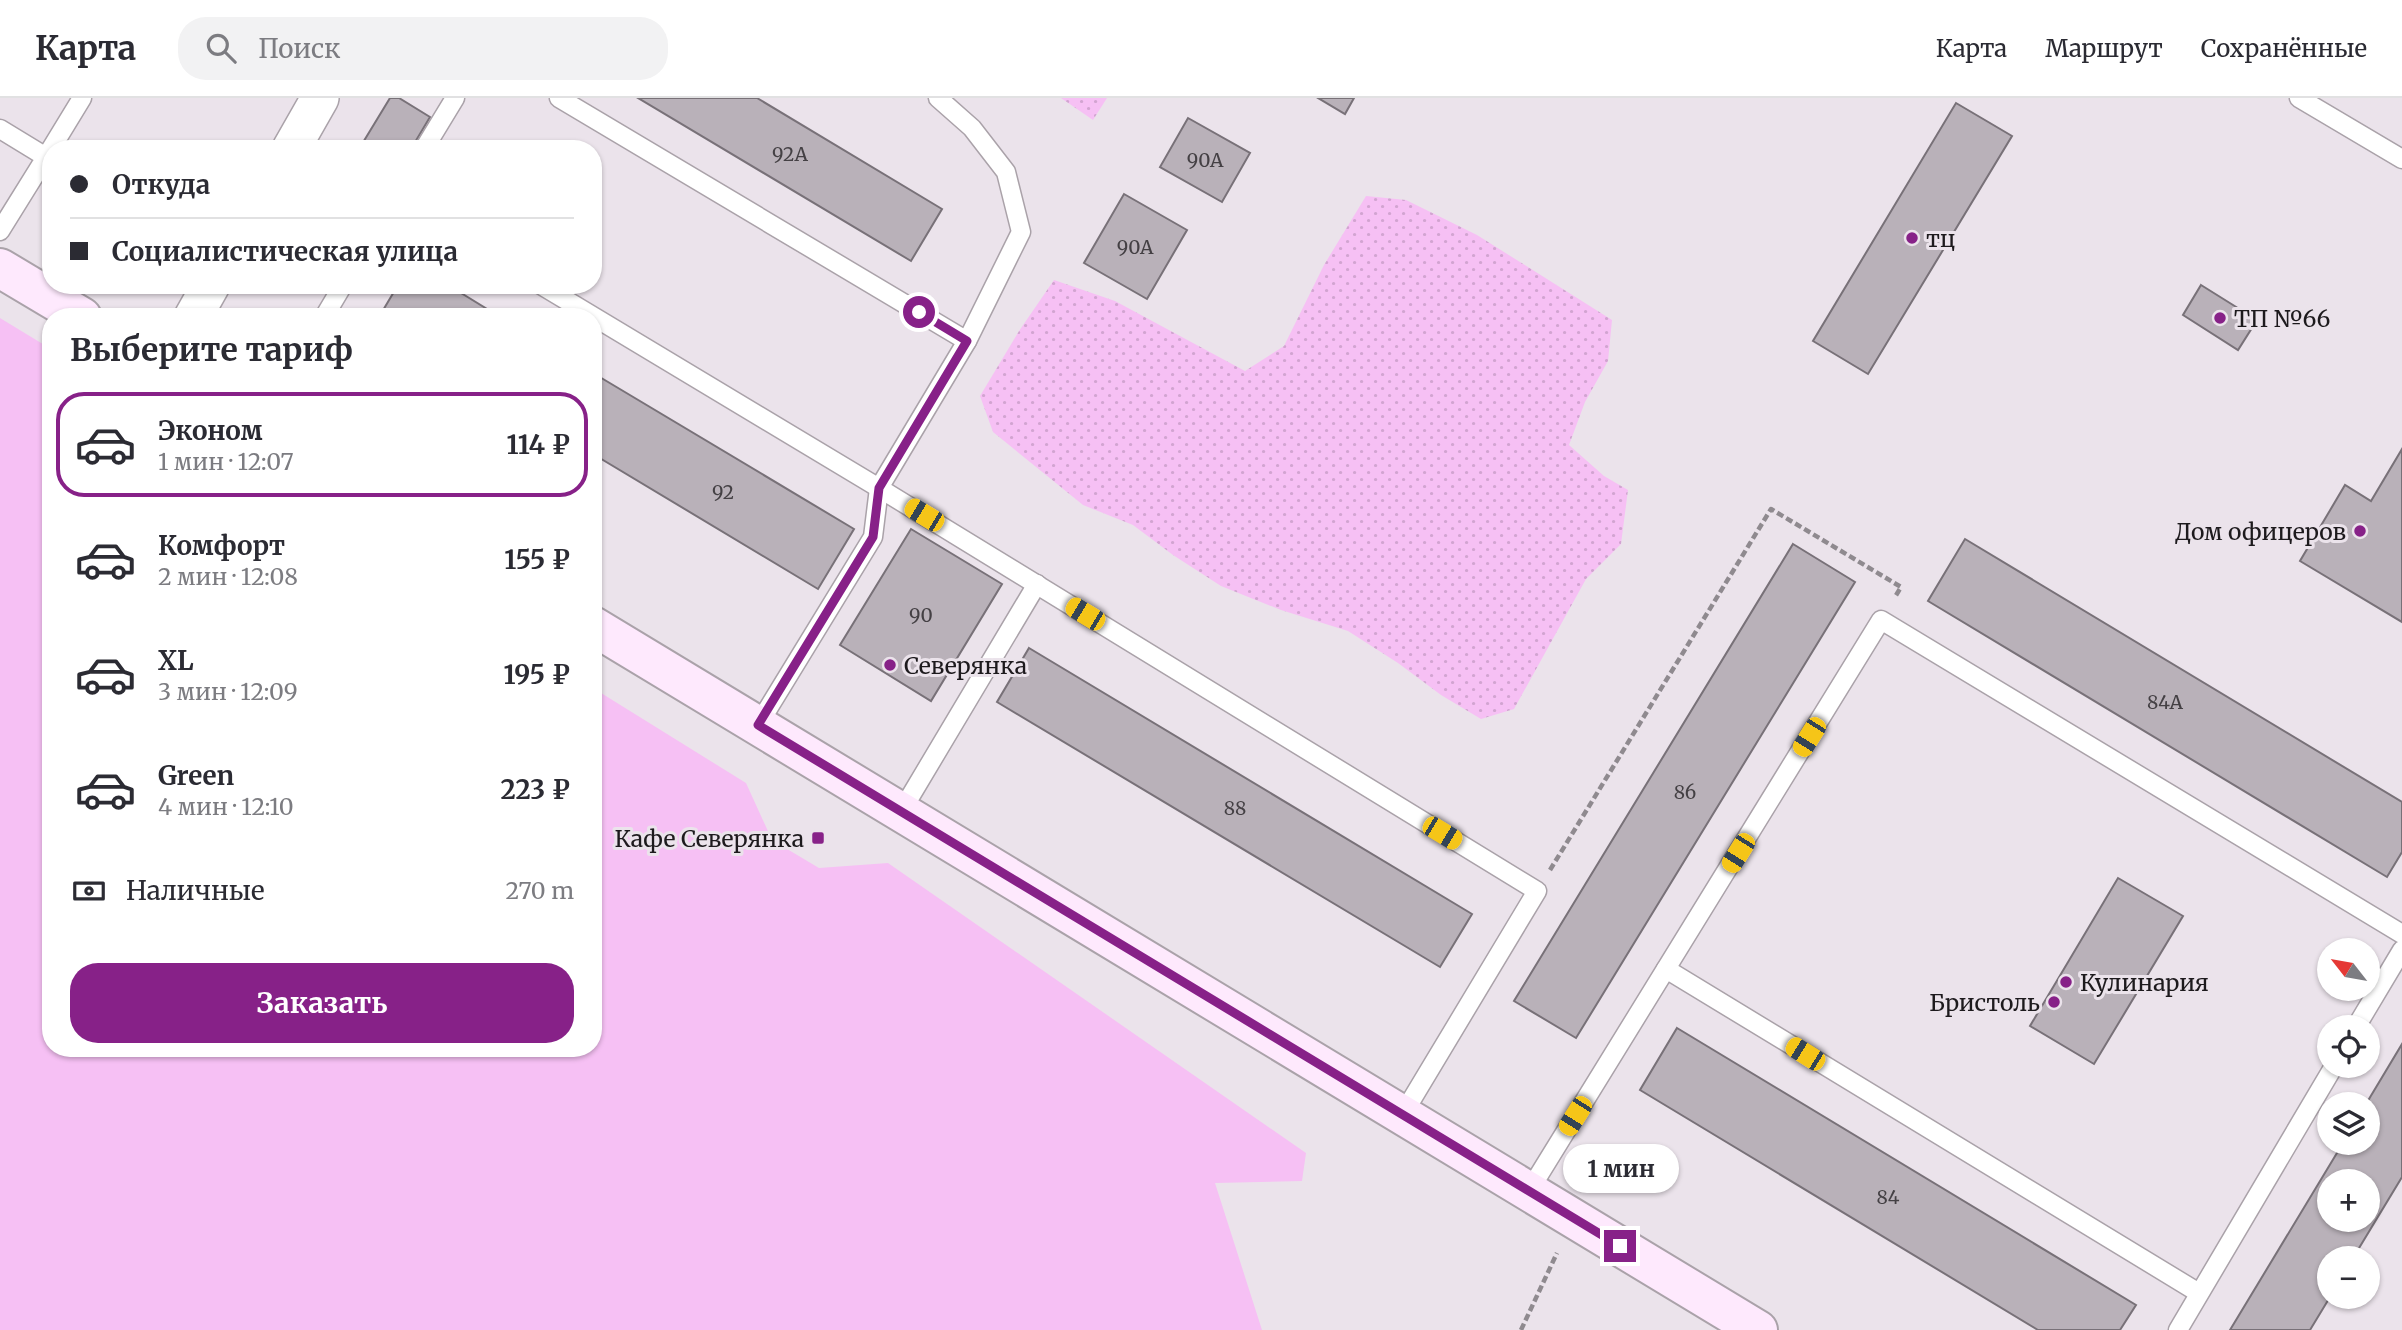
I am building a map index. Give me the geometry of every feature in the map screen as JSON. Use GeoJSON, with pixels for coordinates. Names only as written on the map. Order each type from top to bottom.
{"type":"FeatureCollection","features":[{"type":"Feature","properties":{"kind":"main road"},"geometry":{"type":"LineString","coordinates":[[0,268],[42,293]]}},
{"type":"Feature","properties":{"kind":"main road"},"geometry":{"type":"LineString","coordinates":[[44,294],[67,308]]}},
{"type":"Feature","properties":{"kind":"main road"},"geometry":{"type":"LineString","coordinates":[[602,631],[1758,1330]]}},
{"type":"Feature","properties":{"kind":"street"},"geometry":{"type":"LineString","coordinates":[[297,140],[320,98]]}},
{"type":"Feature","properties":{"kind":"lane"},"geometry":{"type":"LineString","coordinates":[[56,140],[82,98]]}},
{"type":"Feature","properties":{"kind":"lane"},"geometry":{"type":"LineString","coordinates":[[429,140],[455,98]]}},
{"type":"Feature","properties":{"kind":"lane"},"geometry":{"type":"LineString","coordinates":[[559,98],[967,341]]}},
{"type":"Feature","properties":{"kind":"lane"},"geometry":{"type":"LineString","coordinates":[[758,725],[873,537],[879,488],[967,341],[1021,232],[1006,172],[972,128],[937,98]]}},
{"type":"Feature","properties":{"kind":"lane"},"geometry":{"type":"LineString","coordinates":[[2299,98],[2324,105],[2402,159]]}},
{"type":"Feature","properties":{"kind":"lane"},"geometry":{"type":"LineString","coordinates":[[0,129],[42,155]]}},
{"type":"Feature","properties":{"kind":"lane"},"geometry":{"type":"LineString","coordinates":[[0,231],[42,163]]}},
{"type":"Feature","properties":{"kind":"lane"},"geometry":{"type":"LineString","coordinates":[[556,294],[579,308]]}},
{"type":"Feature","properties":{"kind":"lane"},"geometry":{"type":"LineString","coordinates":[[602,322],[1037,584],[1537,891],[1403,1114]]}},
{"type":"Feature","properties":{"kind":"lane"},"geometry":{"type":"LineString","coordinates":[[901,812],[1037,584]]}},
{"type":"Feature","properties":{"kind":"lane"},"geometry":{"type":"LineString","coordinates":[[1529,1191],[1881,620],[2402,934]]}},
{"type":"Feature","properties":{"kind":"lane"},"geometry":{"type":"LineString","coordinates":[[2363,1015],[2402,950]]}},
{"type":"Feature","properties":{"kind":"lane"},"geometry":{"type":"LineString","coordinates":[[1666,969],[2199,1293]]}},
{"type":"Feature","properties":{"kind":"lane"},"geometry":{"type":"LineString","coordinates":[[2178,1330],[2326,1078]]}},
{"type":"Feature","properties":{"kind":"path"},"geometry":{"type":"LineString","coordinates":[[1537,891],[1771,509],[1901,587],[1881,620]]}},
{"type":"Feature","properties":{"kind":"path"},"geometry":{"type":"LineString","coordinates":[[1521,1330],[1574,1218]]}},
{"type":"Feature","properties":{"kind":"shaded area"},"geometry":{"type":"Polygon","coordinates":[[[1061,98],[1107,98],[1093,120],[1061,98]]]}},
{"type":"Feature","properties":{"kind":"shaded area"},"geometry":{"type":"Polygon","coordinates":[[[1366,196],[1406,200],[1477,235],[1612,320],[1608,361],[1585,402],[1569,445],[1604,476],[1628,490],[1621,544],[1586,579],[1514,709],[1481,719],[1348,631],[1281,610],[1221,586],[1133,525],[1083,505],[993,432],[980,396],[1054,280],[1115,301],[1245,371],[1284,346],[1324,265],[1366,196]]]}},
{"type":"Feature","properties":{"kind":"shaded area"},"geometry":{"type":"Polygon","coordinates":[[[0,318],[42,344],[42,1057],[602,1057],[602,694],[746,783],[772,840],[819,868],[888,863],[1306,1153],[1302,1181],[1215,1183],[1262,1330],[0,1330],[0,318]]]}},
{"type":"Feature","properties":{"kind":"building"},"geometry":{"type":"Polygon","coordinates":[[[390,98],[399,98],[430,117],[416,140],[364,140],[390,98]]]}},
{"type":"Feature","properties":{"kind":"building"},"geometry":{"type":"Polygon","coordinates":[[[638,98],[757,98],[942,209],[911,261],[638,98]]]}},
{"type":"Feature","properties":{"kind":"building"},"geometry":{"type":"Polygon","coordinates":[[[1318,98],[1354,98],[1345,114],[1318,98]]]}},
{"type":"Feature","properties":{"kind":"building","name":"тц"},"geometry":{"type":"Polygon","coordinates":[[[1956,103],[2012,136],[1868,374],[1813,341],[1956,103]]]}},
{"type":"Feature","properties":{"kind":"building"},"geometry":{"type":"Polygon","coordinates":[[[1188,118],[1250,153],[1222,202],[1160,167],[1188,118]]]}},
{"type":"Feature","properties":{"kind":"building"},"geometry":{"type":"Polygon","coordinates":[[[1124,194],[1187,230],[1147,299],[1084,263],[1124,194]]]}},
{"type":"Feature","properties":{"kind":"building","name":"ТП №66"},"geometry":{"type":"Polygon","coordinates":[[[2201,285],[2257,320],[2238,350],[2183,315],[2201,285]]]}},
{"type":"Feature","properties":{"kind":"building"},"geometry":{"type":"Polygon","coordinates":[[[393,294],[463,294],[485,308],[384,308],[393,294]]]}},
{"type":"Feature","properties":{"kind":"building"},"geometry":{"type":"Polygon","coordinates":[[[602,378],[854,529],[818,589],[602,459],[602,378]]]}},
{"type":"Feature","properties":{"kind":"building","name":"Дом офицеров"},"geometry":{"type":"Polygon","coordinates":[[[2402,449],[2402,622],[2300,561],[2345,485],[2371,501],[2402,449]]]}},
{"type":"Feature","properties":{"kind":"building"},"geometry":{"type":"Polygon","coordinates":[[[911,529],[1002,584],[931,701],[840,645],[911,529]]]}},
{"type":"Feature","properties":{"kind":"building"},"geometry":{"type":"Polygon","coordinates":[[[1965,539],[2402,802],[2402,852],[2387,877],[1928,601],[1965,539]]]}},
{"type":"Feature","properties":{"kind":"building"},"geometry":{"type":"Polygon","coordinates":[[[1793,544],[1855,582],[1576,1038],[1514,1001],[1793,544]]]}},
{"type":"Feature","properties":{"kind":"building"},"geometry":{"type":"Polygon","coordinates":[[[1029,648],[1472,914],[1440,967],[997,702],[1029,648]]]}},
{"type":"Feature","properties":{"kind":"building"},"geometry":{"type":"Polygon","coordinates":[[[2118,878],[2183,916],[2094,1064],[2030,1026],[2118,878]]]}},
{"type":"Feature","properties":{"kind":"building"},"geometry":{"type":"Polygon","coordinates":[[[1677,1028],[2136,1305],[2120,1330],[2038,1330],[1640,1090],[1677,1028]]]}},
{"type":"Feature","properties":{"kind":"building"},"geometry":{"type":"Polygon","coordinates":[[[2402,1044],[2402,1177],[2380,1213],[2380,1169],[2327,1169],[2336,1155],[2380,1155],[2380,1092],[2373,1092],[2402,1044]]]}},
{"type":"Feature","properties":{"kind":"building"},"geometry":{"type":"Polygon","coordinates":[[[2317,1186],[2317,1232],[2369,1232],[2360,1246],[2317,1246],[2317,1309],[2323,1309],[2310,1330],[2230,1330],[2317,1186]]]}},
{"type":"Feature","properties":{"kind":"place","name":"тц"},"geometry":{"type":"Point","coordinates":[1912,238]}},
{"type":"Feature","properties":{"kind":"place","name":"ТП №66"},"geometry":{"type":"Point","coordinates":[2220,318]}},
{"type":"Feature","properties":{"kind":"place","name":"Дом офицеров"},"geometry":{"type":"Point","coordinates":[2360,531]}},
{"type":"Feature","properties":{"kind":"place","name":"Северянка"},"geometry":{"type":"Point","coordinates":[890,665]}},
{"type":"Feature","properties":{"kind":"place","name":"Кафе Северянка"},"geometry":{"type":"Point","coordinates":[818,838]}},
{"type":"Feature","properties":{"kind":"place","name":"Кулинария"},"geometry":{"type":"Point","coordinates":[2066,982]}},
{"type":"Feature","properties":{"kind":"place","name":"Бристоль"},"geometry":{"type":"Point","coordinates":[2054,1002]}},
{"type":"Feature","properties":{"kind":"route"},"geometry":{"type":"LineString","coordinates":[[919,312],[967,341],[879,488],[873,537],[758,725],[1620,1246]]}}]}
